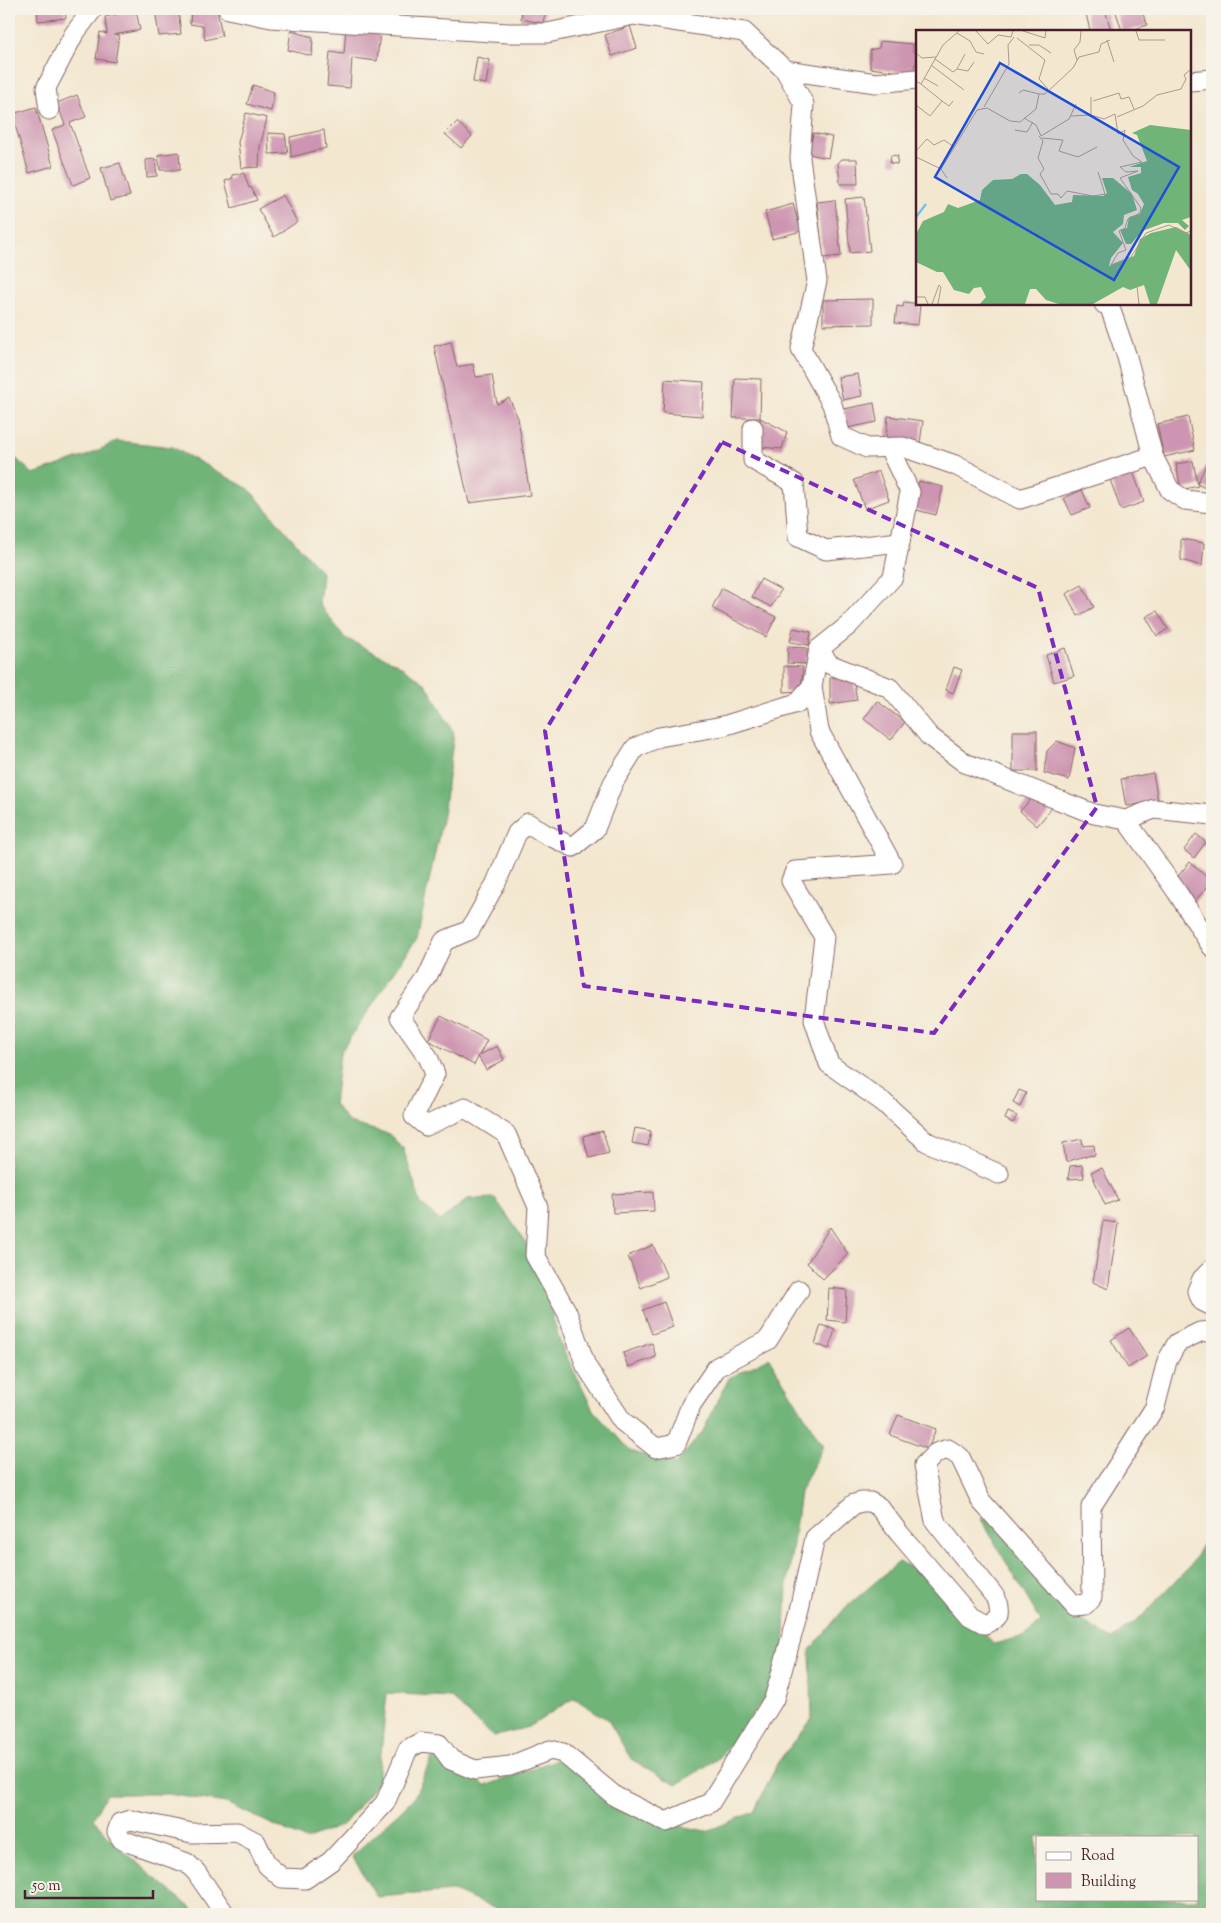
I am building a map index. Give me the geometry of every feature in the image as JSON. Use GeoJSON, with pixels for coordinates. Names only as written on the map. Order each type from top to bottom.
{"type":"FeatureCollection","features":[{"type":"Feature","properties":{"kind":"street"},"geometry":{"type":"LineString","coordinates":[[49,110],[46,88],[74,34],[98,9]]}},
{"type":"Feature","properties":{"kind":"street"},"geometry":{"type":"LineString","coordinates":[[228,9],[270,18],[329,14],[508,33],[547,33],[634,15],[744,32],[784,70],[804,104],[800,158],[817,280],[801,349],[832,404],[841,436],[867,448],[903,447],[955,465],[1020,499],[1152,456]]}},
{"type":"Feature","properties":{"kind":"street"},"geometry":{"type":"LineString","coordinates":[[784,70],[876,83],[916,79]]}},
{"type":"Feature","properties":{"kind":"street"},"geometry":{"type":"LineString","coordinates":[[1191,81],[1212,79]]}},
{"type":"Feature","properties":{"kind":"street"},"geometry":{"type":"LineString","coordinates":[[1109,305],[1127,357],[1152,456],[1170,490],[1185,500],[1212,503]]}},
{"type":"Feature","properties":{"kind":"street"},"geometry":{"type":"LineString","coordinates":[[752,428],[753,460],[794,484],[798,537],[826,550],[900,542]]}},
{"type":"Feature","properties":{"kind":"street"},"geometry":{"type":"LineString","coordinates":[[889,448],[910,492],[893,577],[849,625],[820,648],[812,686],[819,731],[892,864],[795,871],[791,881],[824,937],[814,1020],[829,1064],[883,1102],[927,1142],[999,1174]]}},
{"type":"Feature","properties":{"kind":"street"},"geometry":{"type":"LineString","coordinates":[[820,648],[829,664],[890,688],[929,736],[965,763],[1094,814],[1126,820],[1154,809],[1212,815]]}},
{"type":"Feature","properties":{"kind":"street"},"geometry":{"type":"LineString","coordinates":[[799,1290],[768,1340],[717,1367],[691,1405],[676,1444],[656,1448],[622,1421],[586,1366],[567,1312],[535,1255],[538,1208],[506,1134],[465,1108],[426,1126],[414,1116],[435,1074],[428,1057],[400,1018],[427,978],[444,941],[470,930],[496,883],[517,833],[528,823],[545,834],[573,847],[595,829],[613,783],[635,748],[659,737],[723,726],[797,703],[812,686]]}},
{"type":"Feature","properties":{"kind":"street"},"geometry":{"type":"LineString","coordinates":[[1126,820],[1177,892],[1212,947]]}},
{"type":"Feature","properties":{"kind":"street"},"geometry":{"type":"LineString","coordinates":[[1212,1269],[1202,1279],[1197,1290],[1202,1301],[1212,1306]]}},
{"type":"Feature","properties":{"kind":"street"},"geometry":{"type":"LineString","coordinates":[[226,1914],[196,1872],[187,1864],[122,1840],[117,1832],[120,1822],[131,1820],[192,1833],[237,1832],[256,1842],[267,1865],[282,1878],[304,1878],[331,1861],[385,1803],[408,1749],[422,1742],[439,1744],[450,1760],[475,1770],[510,1766],[550,1750],[563,1753],[616,1797],[666,1822],[710,1803],[774,1699],[799,1610],[815,1538],[854,1504],[870,1502],[879,1507],[970,1616],[985,1624],[994,1620],[998,1615],[999,1608],[996,1598],[935,1521],[924,1465],[936,1453],[948,1448],[960,1457],[981,1501],[994,1516],[1074,1605],[1086,1604],[1092,1596],[1090,1507],[1155,1407],[1167,1361],[1177,1343],[1200,1332],[1212,1331]]}},
{"type":"Feature","properties":{"kind":"highlighted area"},"geometry":{"type":"Polygon","coordinates":[[[722,442],[1038,588],[1097,807],[934,1033],[584,986],[545,731],[722,442]]]}},
{"type":"Feature","properties":{"kind":"green space"},"geometry":{"type":"Polygon","coordinates":[[[117,441],[172,447],[249,489],[322,573],[319,604],[345,638],[396,663],[426,684],[454,733],[443,815],[417,938],[340,1053],[334,1104],[349,1123],[389,1134],[403,1148],[421,1204],[440,1221],[468,1199],[495,1198],[536,1257],[560,1343],[593,1410],[630,1451],[676,1464],[703,1431],[729,1378],[769,1358],[823,1446],[800,1492],[787,1587],[783,1675],[719,1758],[676,1785],[631,1759],[608,1720],[574,1698],[529,1727],[493,1737],[450,1697],[387,1693],[378,1782],[344,1824],[306,1840],[226,1803],[168,1794],[106,1794],[93,1819],[121,1849],[198,1914],[9,1914],[9,452],[33,474],[89,455],[117,441]]]}},
{"type":"Feature","properties":{"kind":"green space"},"geometry":{"type":"Polygon","coordinates":[[[981,1519],[997,1521],[1078,1618],[1112,1639],[1142,1616],[1191,1565],[1212,1526],[1212,1914],[508,1914],[453,1891],[377,1897],[352,1856],[414,1798],[438,1744],[485,1786],[577,1752],[612,1800],[659,1822],[707,1831],[754,1812],[778,1762],[812,1719],[810,1650],[845,1608],[899,1562],[929,1575],[994,1644],[1025,1636],[1041,1622],[981,1519]]]}},
{"type":"Feature","properties":{"kind":"building"},"geometry":{"type":"Polygon","coordinates":[[[37,9],[65,9],[66,18],[38,21],[37,9]]]}},
{"type":"Feature","properties":{"kind":"building"},"geometry":{"type":"Polygon","coordinates":[[[178,9],[181,34],[159,36],[155,10],[178,9]]]}},
{"type":"Feature","properties":{"kind":"building"},"geometry":{"type":"Polygon","coordinates":[[[191,9],[217,9],[222,36],[205,40],[203,26],[190,24],[191,9]]]}},
{"type":"Feature","properties":{"kind":"building"},"geometry":{"type":"Polygon","coordinates":[[[522,9],[546,9],[543,23],[521,19],[522,9]]]}},
{"type":"Feature","properties":{"kind":"building"},"geometry":{"type":"Polygon","coordinates":[[[1085,9],[1105,9],[1111,30],[1090,30],[1085,9]]]}},
{"type":"Feature","properties":{"kind":"building"},"geometry":{"type":"Polygon","coordinates":[[[1115,9],[1141,9],[1147,25],[1132,30],[1122,30],[1115,9]]]}},
{"type":"Feature","properties":{"kind":"building"},"geometry":{"type":"Polygon","coordinates":[[[136,10],[140,30],[114,35],[119,35],[115,62],[96,59],[100,32],[107,34],[105,17],[136,10]]]}},
{"type":"Feature","properties":{"kind":"building"},"geometry":{"type":"Polygon","coordinates":[[[630,26],[637,48],[612,56],[605,35],[630,26]]]}},
{"type":"Feature","properties":{"kind":"building"},"geometry":{"type":"Polygon","coordinates":[[[346,27],[380,31],[377,61],[352,58],[350,88],[327,86],[330,52],[344,54],[346,27]]]}},
{"type":"Feature","properties":{"kind":"building"},"geometry":{"type":"Polygon","coordinates":[[[291,31],[313,37],[312,56],[288,50],[291,31]]]}},
{"type":"Feature","properties":{"kind":"building"},"geometry":{"type":"Polygon","coordinates":[[[880,41],[913,44],[913,52],[916,53],[914,74],[870,68],[870,50],[879,48],[880,41]]]}},
{"type":"Feature","properties":{"kind":"building"},"geometry":{"type":"Polygon","coordinates":[[[477,57],[490,60],[486,84],[473,82],[477,57]]]}},
{"type":"Feature","properties":{"kind":"building"},"geometry":{"type":"Polygon","coordinates":[[[253,85],[274,92],[271,111],[247,104],[253,85]]]}},
{"type":"Feature","properties":{"kind":"building"},"geometry":{"type":"Polygon","coordinates":[[[77,95],[86,117],[70,123],[90,178],[73,185],[52,130],[65,125],[57,103],[77,95]]]}},
{"type":"Feature","properties":{"kind":"building"},"geometry":{"type":"Polygon","coordinates":[[[36,107],[53,166],[29,173],[12,114],[36,107]]]}},
{"type":"Feature","properties":{"kind":"building"},"geometry":{"type":"Polygon","coordinates":[[[246,113],[267,118],[260,147],[259,167],[241,168],[238,142],[246,113]]]}},
{"type":"Feature","properties":{"kind":"building"},"geometry":{"type":"Polygon","coordinates":[[[457,122],[472,136],[461,148],[445,134],[457,122]]]}},
{"type":"Feature","properties":{"kind":"building"},"geometry":{"type":"Polygon","coordinates":[[[324,130],[326,148],[291,157],[290,137],[324,130]]]}},
{"type":"Feature","properties":{"kind":"building"},"geometry":{"type":"Polygon","coordinates":[[[268,133],[285,134],[288,153],[269,154],[268,133]]]}},
{"type":"Feature","properties":{"kind":"building"},"geometry":{"type":"Polygon","coordinates":[[[813,133],[832,137],[828,158],[809,154],[813,133]]]}},
{"type":"Feature","properties":{"kind":"building"},"geometry":{"type":"Polygon","coordinates":[[[179,152],[180,170],[160,170],[158,155],[179,152]]]}},
{"type":"Feature","properties":{"kind":"building"},"geometry":{"type":"Polygon","coordinates":[[[891,155],[898,156],[897,164],[890,163],[891,155]]]}},
{"type":"Feature","properties":{"kind":"building"},"geometry":{"type":"Polygon","coordinates":[[[155,159],[157,176],[147,177],[146,160],[155,159]]]}},
{"type":"Feature","properties":{"kind":"building"},"geometry":{"type":"Polygon","coordinates":[[[842,159],[857,159],[858,184],[840,184],[838,163],[842,159]]]}},
{"type":"Feature","properties":{"kind":"building"},"geometry":{"type":"Polygon","coordinates":[[[120,163],[130,196],[110,201],[101,168],[120,163]]]}},
{"type":"Feature","properties":{"kind":"building"},"geometry":{"type":"Polygon","coordinates":[[[244,173],[249,188],[251,187],[257,200],[232,208],[225,181],[233,178],[232,175],[244,173]]]}},
{"type":"Feature","properties":{"kind":"building"},"geometry":{"type":"Polygon","coordinates":[[[283,195],[297,222],[274,237],[258,209],[283,195]]]}},
{"type":"Feature","properties":{"kind":"building"},"geometry":{"type":"Polygon","coordinates":[[[864,197],[870,251],[850,253],[845,199],[864,197]]]}},
{"type":"Feature","properties":{"kind":"building"},"geometry":{"type":"Polygon","coordinates":[[[835,200],[841,256],[823,258],[817,202],[835,200]]]}},
{"type":"Feature","properties":{"kind":"building"},"geometry":{"type":"Polygon","coordinates":[[[793,204],[801,231],[772,239],[765,212],[793,204]]]}},
{"type":"Feature","properties":{"kind":"building"},"geometry":{"type":"Polygon","coordinates":[[[873,299],[873,324],[823,325],[823,300],[873,299]]]}},
{"type":"Feature","properties":{"kind":"building"},"geometry":{"type":"Polygon","coordinates":[[[904,302],[920,305],[918,325],[895,323],[897,306],[903,307],[904,302]]]}},
{"type":"Feature","properties":{"kind":"building"},"geometry":{"type":"Polygon","coordinates":[[[451,342],[457,367],[473,364],[476,377],[492,375],[497,404],[509,398],[518,418],[530,495],[469,503],[434,346],[451,342]]]}},
{"type":"Feature","properties":{"kind":"building"},"geometry":{"type":"Polygon","coordinates":[[[858,374],[862,396],[843,400],[838,377],[858,374]]]}},
{"type":"Feature","properties":{"kind":"building"},"geometry":{"type":"Polygon","coordinates":[[[735,378],[761,379],[760,418],[733,418],[735,378]]]}},
{"type":"Feature","properties":{"kind":"building"},"geometry":{"type":"Polygon","coordinates":[[[665,379],[704,382],[702,416],[663,413],[665,379]]]}},
{"type":"Feature","properties":{"kind":"building"},"geometry":{"type":"Polygon","coordinates":[[[874,403],[877,422],[847,428],[844,409],[874,403]]]}},
{"type":"Feature","properties":{"kind":"building"},"geometry":{"type":"Polygon","coordinates":[[[888,416],[923,421],[920,443],[886,438],[888,416]]]}},
{"type":"Feature","properties":{"kind":"building"},"geometry":{"type":"Polygon","coordinates":[[[1188,417],[1195,450],[1164,457],[1157,424],[1188,417]]]}},
{"type":"Feature","properties":{"kind":"building"},"geometry":{"type":"Polygon","coordinates":[[[760,418],[787,432],[782,449],[761,447],[760,418]]]}},
{"type":"Feature","properties":{"kind":"building"},"geometry":{"type":"Polygon","coordinates":[[[1212,452],[1212,491],[1197,484],[1212,452]]]}},
{"type":"Feature","properties":{"kind":"building"},"geometry":{"type":"Polygon","coordinates":[[[1193,461],[1198,486],[1181,490],[1176,464],[1193,461]]]}},
{"type":"Feature","properties":{"kind":"building"},"geometry":{"type":"Polygon","coordinates":[[[1131,466],[1144,502],[1121,510],[1108,474],[1131,466]]]}},
{"type":"Feature","properties":{"kind":"building"},"geometry":{"type":"Polygon","coordinates":[[[879,471],[889,500],[865,509],[854,480],[879,471]]]}},
{"type":"Feature","properties":{"kind":"building"},"geometry":{"type":"Polygon","coordinates":[[[919,481],[943,487],[936,515],[912,509],[919,481]]]}},
{"type":"Feature","properties":{"kind":"building"},"geometry":{"type":"Polygon","coordinates":[[[1082,490],[1090,508],[1072,515],[1064,498],[1082,490]]]}},
{"type":"Feature","properties":{"kind":"building"},"geometry":{"type":"Polygon","coordinates":[[[1181,539],[1204,543],[1202,566],[1181,560],[1181,539]]]}},
{"type":"Feature","properties":{"kind":"building"},"geometry":{"type":"Polygon","coordinates":[[[761,579],[781,590],[771,607],[752,597],[761,579]]]}},
{"type":"Feature","properties":{"kind":"building"},"geometry":{"type":"Polygon","coordinates":[[[1082,585],[1094,607],[1078,616],[1066,594],[1082,585]]]}},
{"type":"Feature","properties":{"kind":"building"},"geometry":{"type":"Polygon","coordinates":[[[722,588],[776,617],[766,637],[712,608],[722,588]]]}},
{"type":"Feature","properties":{"kind":"building"},"geometry":{"type":"Polygon","coordinates":[[[1157,611],[1168,629],[1157,636],[1146,617],[1157,611]]]}},
{"type":"Feature","properties":{"kind":"building"},"geometry":{"type":"Polygon","coordinates":[[[793,628],[811,632],[809,645],[790,642],[793,628]]]}},
{"type":"Feature","properties":{"kind":"building"},"geometry":{"type":"Polygon","coordinates":[[[788,647],[807,648],[807,664],[787,663],[788,647]]]}},
{"type":"Feature","properties":{"kind":"building"},"geometry":{"type":"Polygon","coordinates":[[[1065,648],[1074,676],[1054,682],[1046,655],[1065,648]]]}},
{"type":"Feature","properties":{"kind":"building"},"geometry":{"type":"Polygon","coordinates":[[[784,666],[803,667],[801,691],[784,692],[784,666]]]}},
{"type":"Feature","properties":{"kind":"building"},"geometry":{"type":"Polygon","coordinates":[[[954,667],[962,670],[953,693],[946,690],[954,667]]]}},
{"type":"Feature","properties":{"kind":"building"},"geometry":{"type":"Polygon","coordinates":[[[853,677],[857,700],[830,704],[830,678],[853,677]]]}},
{"type":"Feature","properties":{"kind":"building"},"geometry":{"type":"Polygon","coordinates":[[[877,701],[905,722],[891,740],[864,719],[877,701]]]}},
{"type":"Feature","properties":{"kind":"building"},"geometry":{"type":"Polygon","coordinates":[[[1013,731],[1037,731],[1037,771],[1013,771],[1013,731]]]}},
{"type":"Feature","properties":{"kind":"building"},"geometry":{"type":"Polygon","coordinates":[[[1057,741],[1075,748],[1069,780],[1044,773],[1047,751],[1057,741]]]}},
{"type":"Feature","properties":{"kind":"building"},"geometry":{"type":"Polygon","coordinates":[[[1153,773],[1158,801],[1126,806],[1121,779],[1153,773]]]}},
{"type":"Feature","properties":{"kind":"building"},"geometry":{"type":"Polygon","coordinates":[[[1036,794],[1052,808],[1037,826],[1020,811],[1036,794]]]}},
{"type":"Feature","properties":{"kind":"building"},"geometry":{"type":"Polygon","coordinates":[[[1196,834],[1206,842],[1194,858],[1184,850],[1196,834]]]}},
{"type":"Feature","properties":{"kind":"building"},"geometry":{"type":"Polygon","coordinates":[[[1190,862],[1212,882],[1194,902],[1173,882],[1190,862]]]}},
{"type":"Feature","properties":{"kind":"building"},"geometry":{"type":"Polygon","coordinates":[[[441,1016],[487,1040],[474,1065],[428,1040],[441,1016]]]}},
{"type":"Feature","properties":{"kind":"building"},"geometry":{"type":"Polygon","coordinates":[[[497,1046],[504,1060],[486,1070],[478,1056],[497,1046]]]}},
{"type":"Feature","properties":{"kind":"building"},"geometry":{"type":"Polygon","coordinates":[[[1019,1090],[1026,1093],[1020,1107],[1013,1103],[1019,1090]]]}},
{"type":"Feature","properties":{"kind":"building"},"geometry":{"type":"Polygon","coordinates":[[[1008,1112],[1017,1116],[1013,1123],[1005,1119],[1008,1112]]]}},
{"type":"Feature","properties":{"kind":"building"},"geometry":{"type":"Polygon","coordinates":[[[635,1128],[651,1131],[648,1146],[632,1143],[635,1128]]]}},
{"type":"Feature","properties":{"kind":"building"},"geometry":{"type":"Polygon","coordinates":[[[603,1131],[609,1153],[589,1158],[583,1136],[603,1131]]]}},
{"type":"Feature","properties":{"kind":"building"},"geometry":{"type":"Polygon","coordinates":[[[1082,1139],[1083,1146],[1094,1145],[1095,1155],[1066,1162],[1063,1143],[1082,1139]]]}},
{"type":"Feature","properties":{"kind":"building"},"geometry":{"type":"Polygon","coordinates":[[[1082,1165],[1084,1178],[1068,1179],[1070,1166],[1082,1165]]]}},
{"type":"Feature","properties":{"kind":"building"},"geometry":{"type":"Polygon","coordinates":[[[1102,1168],[1118,1200],[1105,1205],[1091,1172],[1102,1168]]]}},
{"type":"Feature","properties":{"kind":"building"},"geometry":{"type":"Polygon","coordinates":[[[653,1192],[654,1211],[613,1213],[612,1194],[653,1192]]]}},
{"type":"Feature","properties":{"kind":"building"},"geometry":{"type":"Polygon","coordinates":[[[1103,1221],[1118,1223],[1108,1289],[1093,1282],[1103,1221]]]}},
{"type":"Feature","properties":{"kind":"building"},"geometry":{"type":"Polygon","coordinates":[[[830,1227],[848,1254],[823,1279],[807,1263],[830,1227]]]}},
{"type":"Feature","properties":{"kind":"building"},"geometry":{"type":"Polygon","coordinates":[[[653,1245],[667,1277],[641,1288],[628,1256],[653,1245]]]}},
{"type":"Feature","properties":{"kind":"building"},"geometry":{"type":"Polygon","coordinates":[[[829,1288],[847,1290],[845,1322],[827,1320],[829,1288]]]}},
{"type":"Feature","properties":{"kind":"building"},"geometry":{"type":"Polygon","coordinates":[[[664,1302],[673,1327],[652,1334],[643,1310],[664,1302]]]}},
{"type":"Feature","properties":{"kind":"building"},"geometry":{"type":"Polygon","coordinates":[[[821,1325],[835,1330],[829,1349],[815,1344],[821,1325]]]}},
{"type":"Feature","properties":{"kind":"building"},"geometry":{"type":"Polygon","coordinates":[[[1129,1328],[1147,1356],[1128,1368],[1111,1340],[1129,1328]]]}},
{"type":"Feature","properties":{"kind":"building"},"geometry":{"type":"Polygon","coordinates":[[[652,1343],[656,1357],[628,1367],[623,1353],[652,1343]]]}},
{"type":"Feature","properties":{"kind":"building"},"geometry":{"type":"Polygon","coordinates":[[[898,1415],[936,1429],[928,1449],[890,1435],[898,1415]]]}}]}
